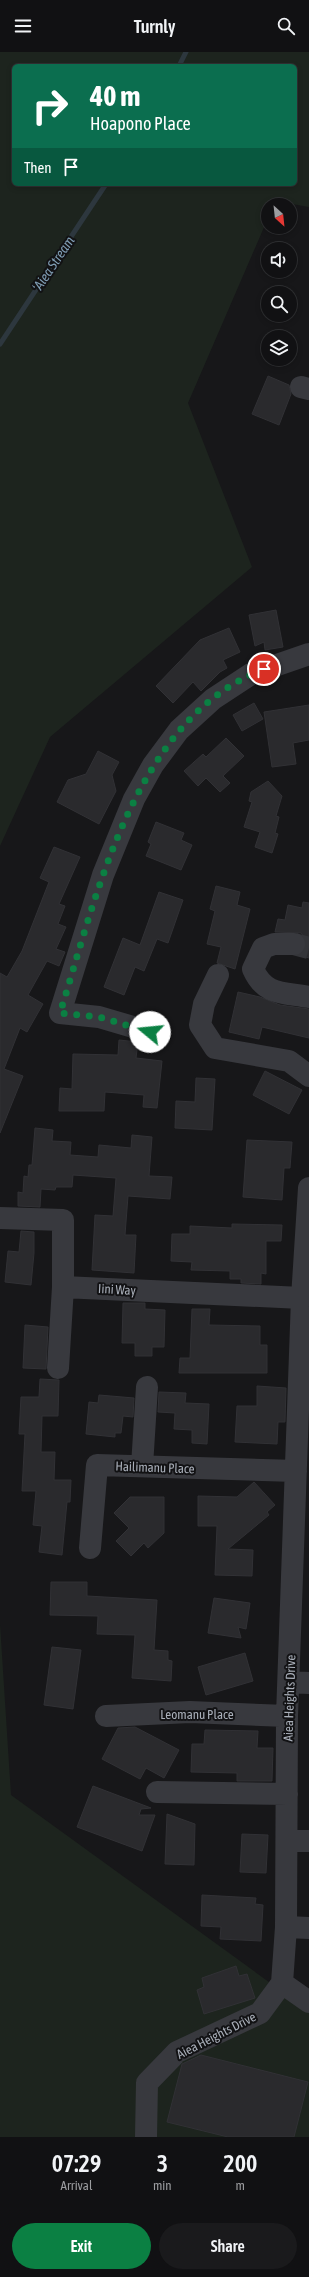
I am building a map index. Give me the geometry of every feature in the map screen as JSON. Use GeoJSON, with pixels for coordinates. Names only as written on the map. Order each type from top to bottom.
{"type":"FeatureCollection","features":[{"type":"Feature","properties":{"kind":"street"},"geometry":{"type":"LineString","coordinates":[[150,1032],[99,1017],[60,1013],[103,875],[134,799],[152,765],[180,730],[213,699],[252,674],[300,655],[309,654]]}},
{"type":"Feature","properties":{"kind":"street"},"geometry":{"type":"LineString","coordinates":[[294,944],[274,944],[263,948],[257,957],[253,969],[259,982],[266,989],[309,997]]}},
{"type":"Feature","properties":{"kind":"street"},"geometry":{"type":"LineString","coordinates":[[218,976],[204,1004],[200,1026],[215,1048],[289,1061],[309,1076]]}},
{"type":"Feature","properties":{"kind":"street","name":"Aiea Heights Drive"},"geometry":{"type":"LineString","coordinates":[[146,2137],[147,2083],[177,2052],[260,2014],[282,1983],[286,1927],[287,1716],[299,1682],[302,1517],[296,1471],[304,1357],[302,1298],[309,1188]]}},
{"type":"Feature","properties":{"kind":"street"},"geometry":{"type":"LineString","coordinates":[[0,1218],[63,1220],[62,1287],[58,1368]]}},
{"type":"Feature","properties":{"kind":"street","name":"Iini Way"},"geometry":{"type":"LineString","coordinates":[[62,1287],[302,1298]]}},
{"type":"Feature","properties":{"kind":"street"},"geometry":{"type":"LineString","coordinates":[[142,1466],[147,1387]]}},
{"type":"Feature","properties":{"kind":"street","name":"Hailimanu Place"},"geometry":{"type":"LineString","coordinates":[[90,1548],[97,1465],[296,1471]]}},
{"type":"Feature","properties":{"kind":"street","name":"Leomanu Place"},"geometry":{"type":"LineString","coordinates":[[106,1716],[190,1712],[287,1716]]}},
{"type":"Feature","properties":{"kind":"street"},"geometry":{"type":"LineString","coordinates":[[157,1792],[287,1794]]}},
{"type":"Feature","properties":{"kind":"street"},"geometry":{"type":"LineString","coordinates":[[287,1841],[309,1841]]}},
{"type":"Feature","properties":{"kind":"street"},"geometry":{"type":"LineString","coordinates":[[286,1927],[309,1928]]}},
{"type":"Feature","properties":{"kind":"street"},"geometry":{"type":"LineString","coordinates":[[282,1983],[309,2002]]}},
{"type":"Feature","properties":{"kind":"shaded area"},"geometry":{"type":"Polygon","coordinates":[[[0,52],[309,52],[309,207],[297,205],[297,198],[261,198],[261,234],[188,403],[252,567],[50,737],[0,846],[0,52]]]}},
{"type":"Feature","properties":{"kind":"shaded area"},"geometry":{"type":"Polygon","coordinates":[[[0,1624],[11,1795],[309,2011],[309,2137],[0,2137],[0,1624]]]}},
{"type":"Feature","properties":{"kind":"building"},"geometry":{"type":"Polygon","coordinates":[[[268,376],[289,385],[291,394],[279,425],[252,414],[268,376]]]}},
{"type":"Feature","properties":{"kind":"building"},"geometry":{"type":"Polygon","coordinates":[[[276,610],[283,647],[265,650],[264,642],[255,646],[249,615],[276,610]]]}},
{"type":"Feature","properties":{"kind":"building"},"geometry":{"type":"Polygon","coordinates":[[[229,628],[240,652],[223,660],[227,668],[220,672],[201,691],[193,682],[173,703],[156,686],[200,640],[229,628]]]}},
{"type":"Feature","properties":{"kind":"building"},"geometry":{"type":"Polygon","coordinates":[[[254,703],[263,719],[242,731],[233,715],[254,703]]]}},
{"type":"Feature","properties":{"kind":"building"},"geometry":{"type":"Polygon","coordinates":[[[309,705],[309,740],[293,743],[296,764],[272,767],[264,712],[309,705]]]}},
{"type":"Feature","properties":{"kind":"building"},"geometry":{"type":"Polygon","coordinates":[[[226,738],[244,756],[223,776],[230,783],[220,792],[206,778],[198,786],[184,771],[203,754],[206,757],[226,738]]]}},
{"type":"Feature","properties":{"kind":"building"},"geometry":{"type":"Polygon","coordinates":[[[98,751],[119,762],[112,775],[116,791],[99,824],[57,802],[68,780],[86,774],[98,751]]]}},
{"type":"Feature","properties":{"kind":"building"},"geometry":{"type":"Polygon","coordinates":[[[268,781],[282,796],[276,816],[279,817],[275,833],[278,834],[272,853],[255,847],[260,832],[244,827],[252,802],[249,801],[251,792],[268,781]]]}},
{"type":"Feature","properties":{"kind":"building"},"geometry":{"type":"Polygon","coordinates":[[[156,822],[184,833],[181,840],[192,845],[181,870],[146,856],[151,844],[148,842],[156,822]]]}},
{"type":"Feature","properties":{"kind":"building"},"geometry":{"type":"Polygon","coordinates":[[[54,847],[80,857],[59,904],[65,906],[58,924],[66,927],[56,949],[65,952],[59,966],[47,961],[28,995],[43,1004],[27,1032],[20,1028],[4,1069],[23,1076],[0,1133],[0,973],[7,977],[22,951],[49,882],[40,878],[54,847]]]}},
{"type":"Feature","properties":{"kind":"building"},"geometry":{"type":"Polygon","coordinates":[[[216,886],[240,892],[237,905],[250,909],[235,969],[217,963],[221,947],[207,944],[215,911],[210,909],[216,886]]]}},
{"type":"Feature","properties":{"kind":"building"},"geometry":{"type":"Polygon","coordinates":[[[159,892],[183,900],[168,943],[157,939],[144,971],[135,967],[124,995],[104,987],[123,938],[140,945],[159,892]]]}},
{"type":"Feature","properties":{"kind":"building"},"geometry":{"type":"Polygon","coordinates":[[[303,902],[309,903],[309,958],[298,955],[305,951],[306,944],[305,938],[301,933],[275,932],[278,919],[285,920],[288,905],[302,908],[303,902]]]}},
{"type":"Feature","properties":{"kind":"building"},"geometry":{"type":"Polygon","coordinates":[[[238,992],[260,997],[280,1005],[309,1009],[309,1038],[262,1027],[259,1039],[229,1032],[238,992]]]}},
{"type":"Feature","properties":{"kind":"building"},"geometry":{"type":"Polygon","coordinates":[[[119,1040],[138,1042],[136,1058],[162,1061],[157,1108],[143,1107],[144,1095],[105,1092],[104,1111],[59,1111],[60,1088],[72,1089],[73,1054],[118,1055],[119,1040]]]}},
{"type":"Feature","properties":{"kind":"building"},"geometry":{"type":"Polygon","coordinates":[[[265,1071],[302,1090],[289,1114],[253,1095],[265,1071]]]}},
{"type":"Feature","properties":{"kind":"building"},"geometry":{"type":"Polygon","coordinates":[[[196,1078],[215,1079],[212,1130],[175,1128],[176,1101],[195,1102],[196,1078]]]}},
{"type":"Feature","properties":{"kind":"building"},"geometry":{"type":"Polygon","coordinates":[[[35,1128],[53,1130],[52,1141],[71,1142],[70,1155],[98,1157],[99,1145],[131,1148],[132,1135],[152,1137],[149,1176],[172,1177],[170,1199],[128,1196],[125,1235],[136,1235],[134,1273],[92,1270],[95,1215],[113,1216],[116,1178],[73,1175],[72,1187],[56,1187],[55,1190],[41,1189],[40,1207],[18,1206],[18,1192],[23,1193],[24,1176],[28,1177],[29,1165],[32,1165],[35,1128]]]}},
{"type":"Feature","properties":{"kind":"building"},"geometry":{"type":"Polygon","coordinates":[[[247,1140],[292,1142],[290,1168],[284,1168],[282,1200],[243,1197],[247,1140]]]}},
{"type":"Feature","properties":{"kind":"building"},"geometry":{"type":"Polygon","coordinates":[[[232,1224],[282,1225],[281,1241],[266,1241],[266,1274],[261,1273],[261,1284],[241,1283],[241,1279],[230,1279],[230,1271],[191,1270],[192,1262],[171,1261],[172,1234],[190,1234],[190,1226],[232,1228],[232,1224]]]}},
{"type":"Feature","properties":{"kind":"building"},"geometry":{"type":"Polygon","coordinates":[[[21,1231],[34,1232],[31,1285],[5,1282],[8,1251],[19,1252],[21,1231]]]}},
{"type":"Feature","properties":{"kind":"building"},"geometry":{"type":"Polygon","coordinates":[[[123,1303],[145,1303],[145,1309],[165,1310],[164,1347],[152,1347],[152,1356],[135,1356],[135,1343],[122,1343],[123,1303]]]}},
{"type":"Feature","properties":{"kind":"building"},"geometry":{"type":"Polygon","coordinates":[[[192,1309],[210,1309],[209,1325],[260,1326],[260,1345],[267,1345],[267,1373],[179,1373],[180,1358],[190,1358],[192,1309]]]}},
{"type":"Feature","properties":{"kind":"building"},"geometry":{"type":"Polygon","coordinates":[[[25,1325],[48,1327],[46,1369],[23,1368],[25,1325]]]}},
{"type":"Feature","properties":{"kind":"building"},"geometry":{"type":"Polygon","coordinates":[[[40,1379],[59,1380],[58,1416],[42,1416],[41,1452],[55,1452],[54,1480],[71,1480],[70,1502],[67,1502],[62,1555],[39,1552],[42,1526],[33,1525],[36,1491],[22,1491],[25,1434],[19,1434],[21,1397],[39,1397],[40,1379]]]}},
{"type":"Feature","properties":{"kind":"building"},"geometry":{"type":"Polygon","coordinates":[[[257,1386],[286,1388],[285,1422],[278,1422],[277,1444],[235,1442],[237,1406],[257,1406],[257,1386]]]}},
{"type":"Feature","properties":{"kind":"building"},"geometry":{"type":"Polygon","coordinates":[[[159,1392],[186,1393],[185,1403],[209,1404],[207,1444],[192,1443],[192,1430],[174,1429],[175,1413],[158,1412],[159,1392]]]}},
{"type":"Feature","properties":{"kind":"building"},"geometry":{"type":"Polygon","coordinates":[[[99,1395],[134,1398],[133,1417],[123,1416],[121,1433],[115,1433],[115,1437],[86,1434],[89,1402],[98,1403],[99,1395]]]}},
{"type":"Feature","properties":{"kind":"building"},"geometry":{"type":"Polygon","coordinates":[[[254,1482],[275,1505],[267,1512],[269,1515],[228,1549],[253,1550],[252,1576],[215,1575],[217,1526],[198,1526],[198,1496],[237,1497],[254,1482]]]}},
{"type":"Feature","properties":{"kind":"building"},"geometry":{"type":"Polygon","coordinates":[[[130,1497],[164,1497],[164,1533],[148,1548],[144,1543],[131,1556],[116,1541],[129,1528],[114,1513],[130,1497]]]}},
{"type":"Feature","properties":{"kind":"building"},"geometry":{"type":"Polygon","coordinates":[[[51,1582],[87,1582],[87,1596],[157,1600],[154,1650],[168,1651],[168,1660],[172,1661],[171,1681],[132,1678],[135,1635],[97,1634],[98,1616],[50,1615],[51,1582]]]}},
{"type":"Feature","properties":{"kind":"building"},"geometry":{"type":"Polygon","coordinates":[[[214,1598],[250,1603],[246,1629],[238,1627],[241,1638],[208,1633],[214,1598]]]}},
{"type":"Feature","properties":{"kind":"building"},"geometry":{"type":"Polygon","coordinates":[[[52,1647],[81,1650],[73,1709],[44,1705],[52,1647]]]}},
{"type":"Feature","properties":{"kind":"building"},"geometry":{"type":"Polygon","coordinates":[[[245,1653],[253,1681],[206,1695],[198,1667],[245,1653]]]}},
{"type":"Feature","properties":{"kind":"building"},"geometry":{"type":"Polygon","coordinates":[[[135,1727],[179,1750],[164,1778],[146,1768],[140,1779],[102,1759],[118,1728],[135,1727]]]}},
{"type":"Feature","properties":{"kind":"building"},"geometry":{"type":"Polygon","coordinates":[[[205,1730],[258,1731],[257,1748],[273,1748],[272,1781],[237,1781],[237,1773],[191,1772],[192,1744],[204,1744],[205,1730]]]}},
{"type":"Feature","properties":{"kind":"building"},"geometry":{"type":"Polygon","coordinates":[[[93,1786],[151,1808],[141,1809],[139,1815],[155,1815],[142,1851],[77,1827],[93,1786]]]}},
{"type":"Feature","properties":{"kind":"building"},"geometry":{"type":"Polygon","coordinates":[[[167,1814],[195,1824],[194,1865],[165,1864],[167,1814]]]}},
{"type":"Feature","properties":{"kind":"building"},"geometry":{"type":"Polygon","coordinates":[[[242,1834],[268,1835],[266,1873],[240,1872],[242,1834]]]}},
{"type":"Feature","properties":{"kind":"building"},"geometry":{"type":"Polygon","coordinates":[[[202,1895],[256,1898],[255,1904],[263,1905],[261,1941],[220,1939],[221,1927],[201,1926],[202,1895]]]}},
{"type":"Feature","properties":{"kind":"building"},"geometry":{"type":"Polygon","coordinates":[[[236,1966],[239,1976],[247,1974],[255,1998],[204,2014],[197,1990],[204,1987],[202,1978],[236,1966]]]}},
{"type":"Feature","properties":{"kind":"building"},"geometry":{"type":"Polygon","coordinates":[[[201,2055],[308,2082],[294,2137],[228,2137],[167,2122],[182,2064],[201,2055]]]}},
{"type":"Feature","properties":{"kind":"waterway","name":"ʻAiea Stream"},"geometry":{"type":"LineString","coordinates":[[180,64],[186,52]]}},
{"type":"Feature","properties":{"kind":"waterway","name":"ʻAiea Stream"},"geometry":{"type":"LineString","coordinates":[[0,344],[105,186]]}},
{"type":"Feature","properties":{"kind":"tunnel"},"geometry":{"type":"LineString","coordinates":[[294,944],[309,948]]}},
{"type":"Feature","properties":{"kind":"route"},"geometry":{"type":"LineString","coordinates":[[150,1032],[99,1017],[60,1013],[103,875],[134,799],[152,765],[180,730],[213,699],[252,674],[264,669]]}}]}
